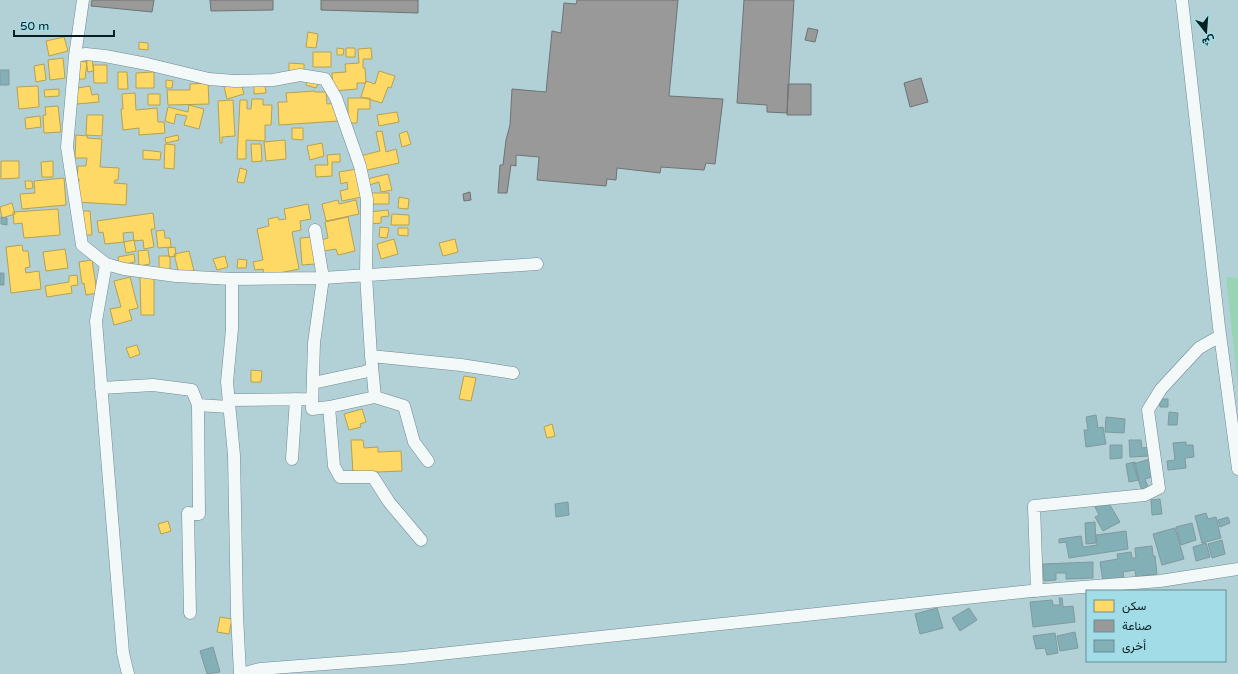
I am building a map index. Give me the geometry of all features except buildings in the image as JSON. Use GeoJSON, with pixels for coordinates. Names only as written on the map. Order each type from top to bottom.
{"type":"FeatureCollection","features":[{"type":"Feature","properties":{"kind":"street"},"geometry":{"type":"LineString","coordinates":[[83,0],[75,56],[67,147],[82,245],[106,264],[124,269],[176,276],[232,279],[322,278],[537,264]]}},
{"type":"Feature","properties":{"kind":"street"},"geometry":{"type":"LineString","coordinates":[[1182,0],[1220,336],[1238,469]]}},
{"type":"Feature","properties":{"kind":"street"},"geometry":{"type":"LineString","coordinates":[[75,56],[86,54],[105,56],[209,79],[236,81],[273,80],[300,75],[325,79],[336,98],[360,166],[367,199],[366,275],[375,397]]}},
{"type":"Feature","properties":{"kind":"street"},"geometry":{"type":"LineString","coordinates":[[315,230],[322,278],[314,343],[312,409],[375,397],[404,406],[414,442],[428,461]]}},
{"type":"Feature","properties":{"kind":"street"},"geometry":{"type":"LineString","coordinates":[[106,264],[96,321],[123,653],[128,674]]}},
{"type":"Feature","properties":{"kind":"street"},"geometry":{"type":"LineString","coordinates":[[232,279],[232,329],[227,382],[234,455],[237,615],[241,674],[260,669],[403,658],[1037,591],[1160,581],[1238,568]]}},
{"type":"Feature","properties":{"kind":"street"},"geometry":{"type":"LineString","coordinates":[[1037,591],[1034,506],[1145,495],[1159,488],[1148,410],[1161,389],[1199,348],[1220,336]]}},
{"type":"Feature","properties":{"kind":"street"},"geometry":{"type":"LineString","coordinates":[[371,356],[461,365],[513,373]]}},
{"type":"Feature","properties":{"kind":"street"},"geometry":{"type":"LineString","coordinates":[[313,383],[372,369]]}},
{"type":"Feature","properties":{"kind":"street"},"geometry":{"type":"LineString","coordinates":[[102,388],[153,385],[192,390],[198,405],[200,514],[188,513],[190,612]]}},
{"type":"Feature","properties":{"kind":"street"},"geometry":{"type":"LineString","coordinates":[[292,459],[296,399]]}},
{"type":"Feature","properties":{"kind":"street"},"geometry":{"type":"LineString","coordinates":[[198,405],[312,399]]}},
{"type":"Feature","properties":{"kind":"street"},"geometry":{"type":"LineString","coordinates":[[328,407],[334,466],[340,476],[373,477],[389,502],[421,540]]}},
{"type":"Feature","properties":{"kind":"green space"},"geometry":{"type":"Polygon","coordinates":[[[1226,277],[1238,278],[1238,387],[1226,277]]]}}]}
